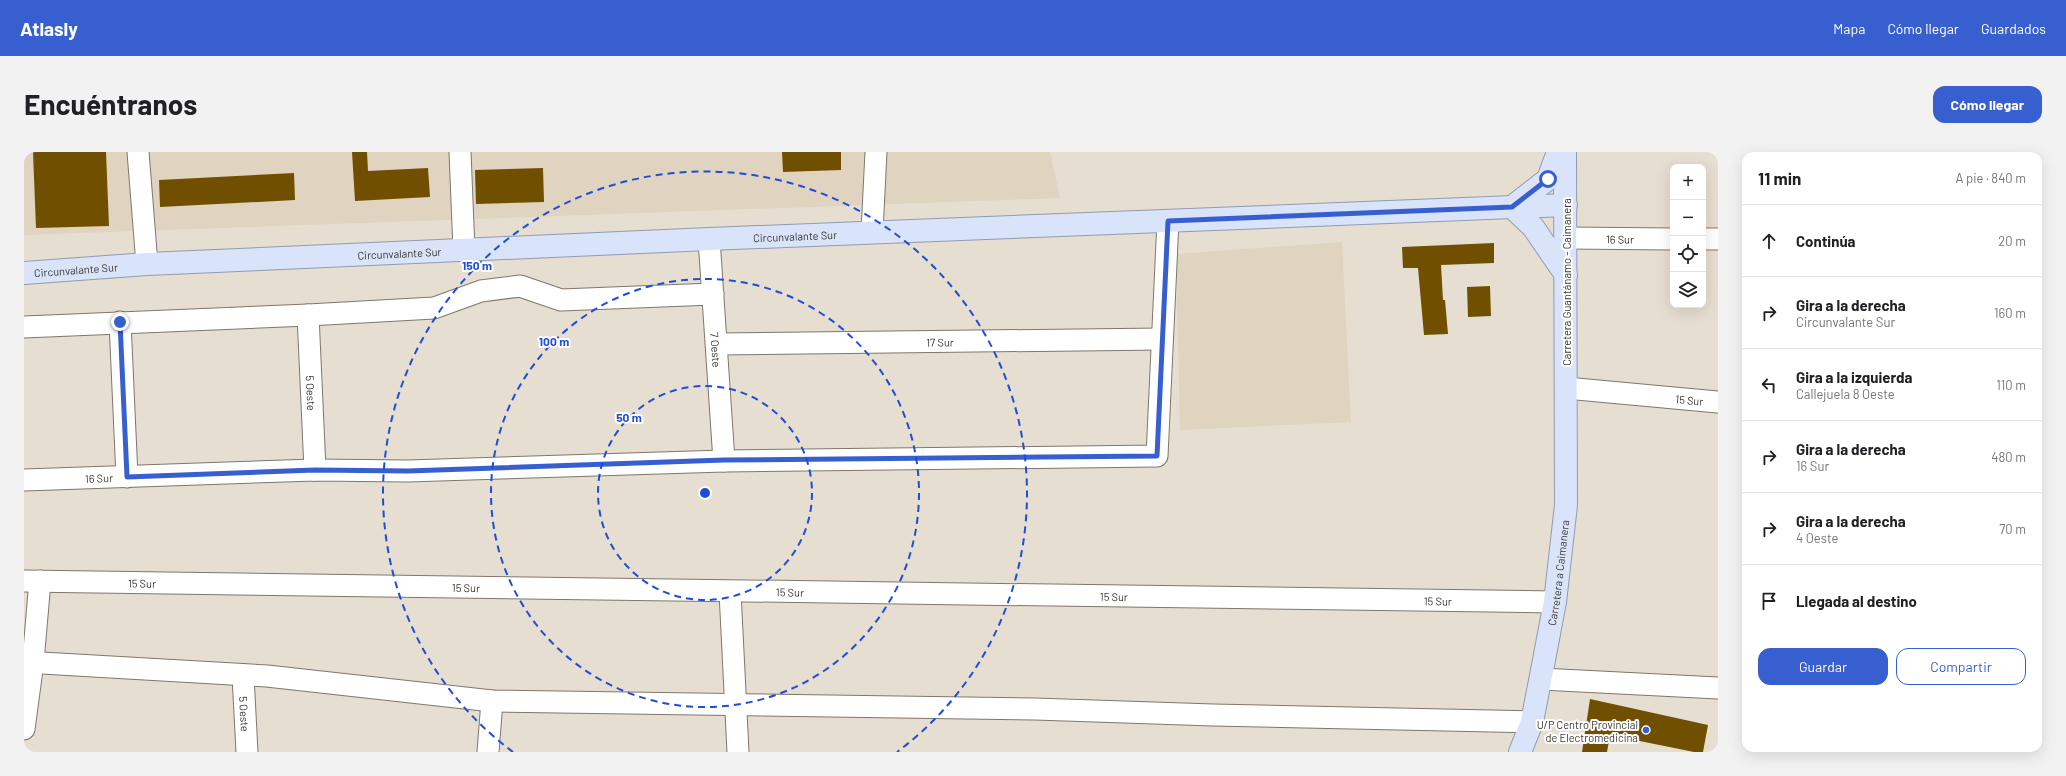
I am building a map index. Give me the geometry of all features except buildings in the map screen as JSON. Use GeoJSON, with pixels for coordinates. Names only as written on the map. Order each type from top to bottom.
{"type":"FeatureCollection","features":[{"type":"Feature","properties":{"kind":"main road"},"geometry":{"type":"LineString","coordinates":[[1558,152],[1548,179],[1512,207],[1533,227],[1566,275]]}},
{"type":"Feature","properties":{"kind":"main road","name":"Carretera Guantánamo - Caimanera"},"geometry":{"type":"LineString","coordinates":[[1565,152],[1567,238],[1566,388]]}},
{"type":"Feature","properties":{"kind":"main road","name":"Circunvalante Sur"},"geometry":{"type":"LineString","coordinates":[[24,273],[147,264],[709,239],[1566,205]]}},
{"type":"Feature","properties":{"kind":"main road","name":"Carretera a Caimanera"},"geometry":{"type":"LineString","coordinates":[[1520,752],[1532,722],[1555,602],[1566,505],[1566,388]]}},
{"type":"Feature","properties":{"kind":"street"},"geometry":{"type":"LineString","coordinates":[[138,152],[147,264]]}},
{"type":"Feature","properties":{"kind":"street"},"geometry":{"type":"LineString","coordinates":[[460,152],[464,250]]}},
{"type":"Feature","properties":{"kind":"street"},"geometry":{"type":"LineString","coordinates":[[872,232],[876,152]]}},
{"type":"Feature","properties":{"kind":"street"},"geometry":{"type":"LineString","coordinates":[[1162,339],[1168,221]]}},
{"type":"Feature","properties":{"kind":"street","name":"16 Sur"},"geometry":{"type":"LineString","coordinates":[[1567,238],[1670,239]]}},
{"type":"Feature","properties":{"kind":"street","name":"7 Oeste"},"geometry":{"type":"LineString","coordinates":[[709,239],[724,460]]}},
{"type":"Feature","properties":{"kind":"street"},"geometry":{"type":"LineString","coordinates":[[1706,239],[1718,239]]}},
{"type":"Feature","properties":{"kind":"street"},"geometry":{"type":"LineString","coordinates":[[24,327],[434,308],[480,291],[520,286],[561,300],[713,294]]}},
{"type":"Feature","properties":{"kind":"street","name":"5 Oeste"},"geometry":{"type":"LineString","coordinates":[[308,315],[315,470]]}},
{"type":"Feature","properties":{"kind":"street"},"geometry":{"type":"LineString","coordinates":[[120,322],[127,477]]}},
{"type":"Feature","properties":{"kind":"street","name":"16 Sur"},"geometry":{"type":"LineString","coordinates":[[24,480],[315,470],[408,471],[724,460],[1157,456],[1162,339]]}},
{"type":"Feature","properties":{"kind":"street","name":"17 Sur"},"geometry":{"type":"LineString","coordinates":[[717,344],[1162,339]]}},
{"type":"Feature","properties":{"kind":"street","name":"15 Sur"},"geometry":{"type":"LineString","coordinates":[[1566,388],[1718,402]]}},
{"type":"Feature","properties":{"kind":"street"},"geometry":{"type":"LineString","coordinates":[[24,729],[32,581]]}},
{"type":"Feature","properties":{"kind":"street","name":"15 Sur"},"geometry":{"type":"LineString","coordinates":[[32,581],[730,592],[1555,602]]}},
{"type":"Feature","properties":{"kind":"street"},"geometry":{"type":"LineString","coordinates":[[730,592],[738,752]]}},
{"type":"Feature","properties":{"kind":"street"},"geometry":{"type":"LineString","coordinates":[[28,662],[243,676],[267,676],[492,701],[736,706],[1035,708],[1205,715],[1532,722]]}},
{"type":"Feature","properties":{"kind":"street","name":"5 Oeste"},"geometry":{"type":"LineString","coordinates":[[243,676],[247,752]]}},
{"type":"Feature","properties":{"kind":"street"},"geometry":{"type":"LineString","coordinates":[[1540,679],[1718,688]]}},
{"type":"Feature","properties":{"kind":"street"},"geometry":{"type":"LineString","coordinates":[[488,752],[492,701]]}},
{"type":"Feature","properties":{"kind":"shaded area"},"geometry":{"type":"Polygon","coordinates":[[[24,152],[1050,152],[1060,198],[24,235],[24,152]]]}},
{"type":"Feature","properties":{"kind":"shaded area"},"geometry":{"type":"Polygon","coordinates":[[[1342,242],[1351,422],[1180,430],[1176,254],[1342,242]]]}},
{"type":"Feature","properties":{"kind":"place","name":"U/P Centro Provincial de Electromedicina"},"geometry":{"type":"Point","coordinates":[1646,730]}},
{"type":"Feature","properties":{"kind":"route"},"geometry":{"type":"LineString","coordinates":[[120,322],[127,477],[315,470],[408,471],[724,460],[1157,456],[1168,221],[1512,207],[1548,179]]}}]}
